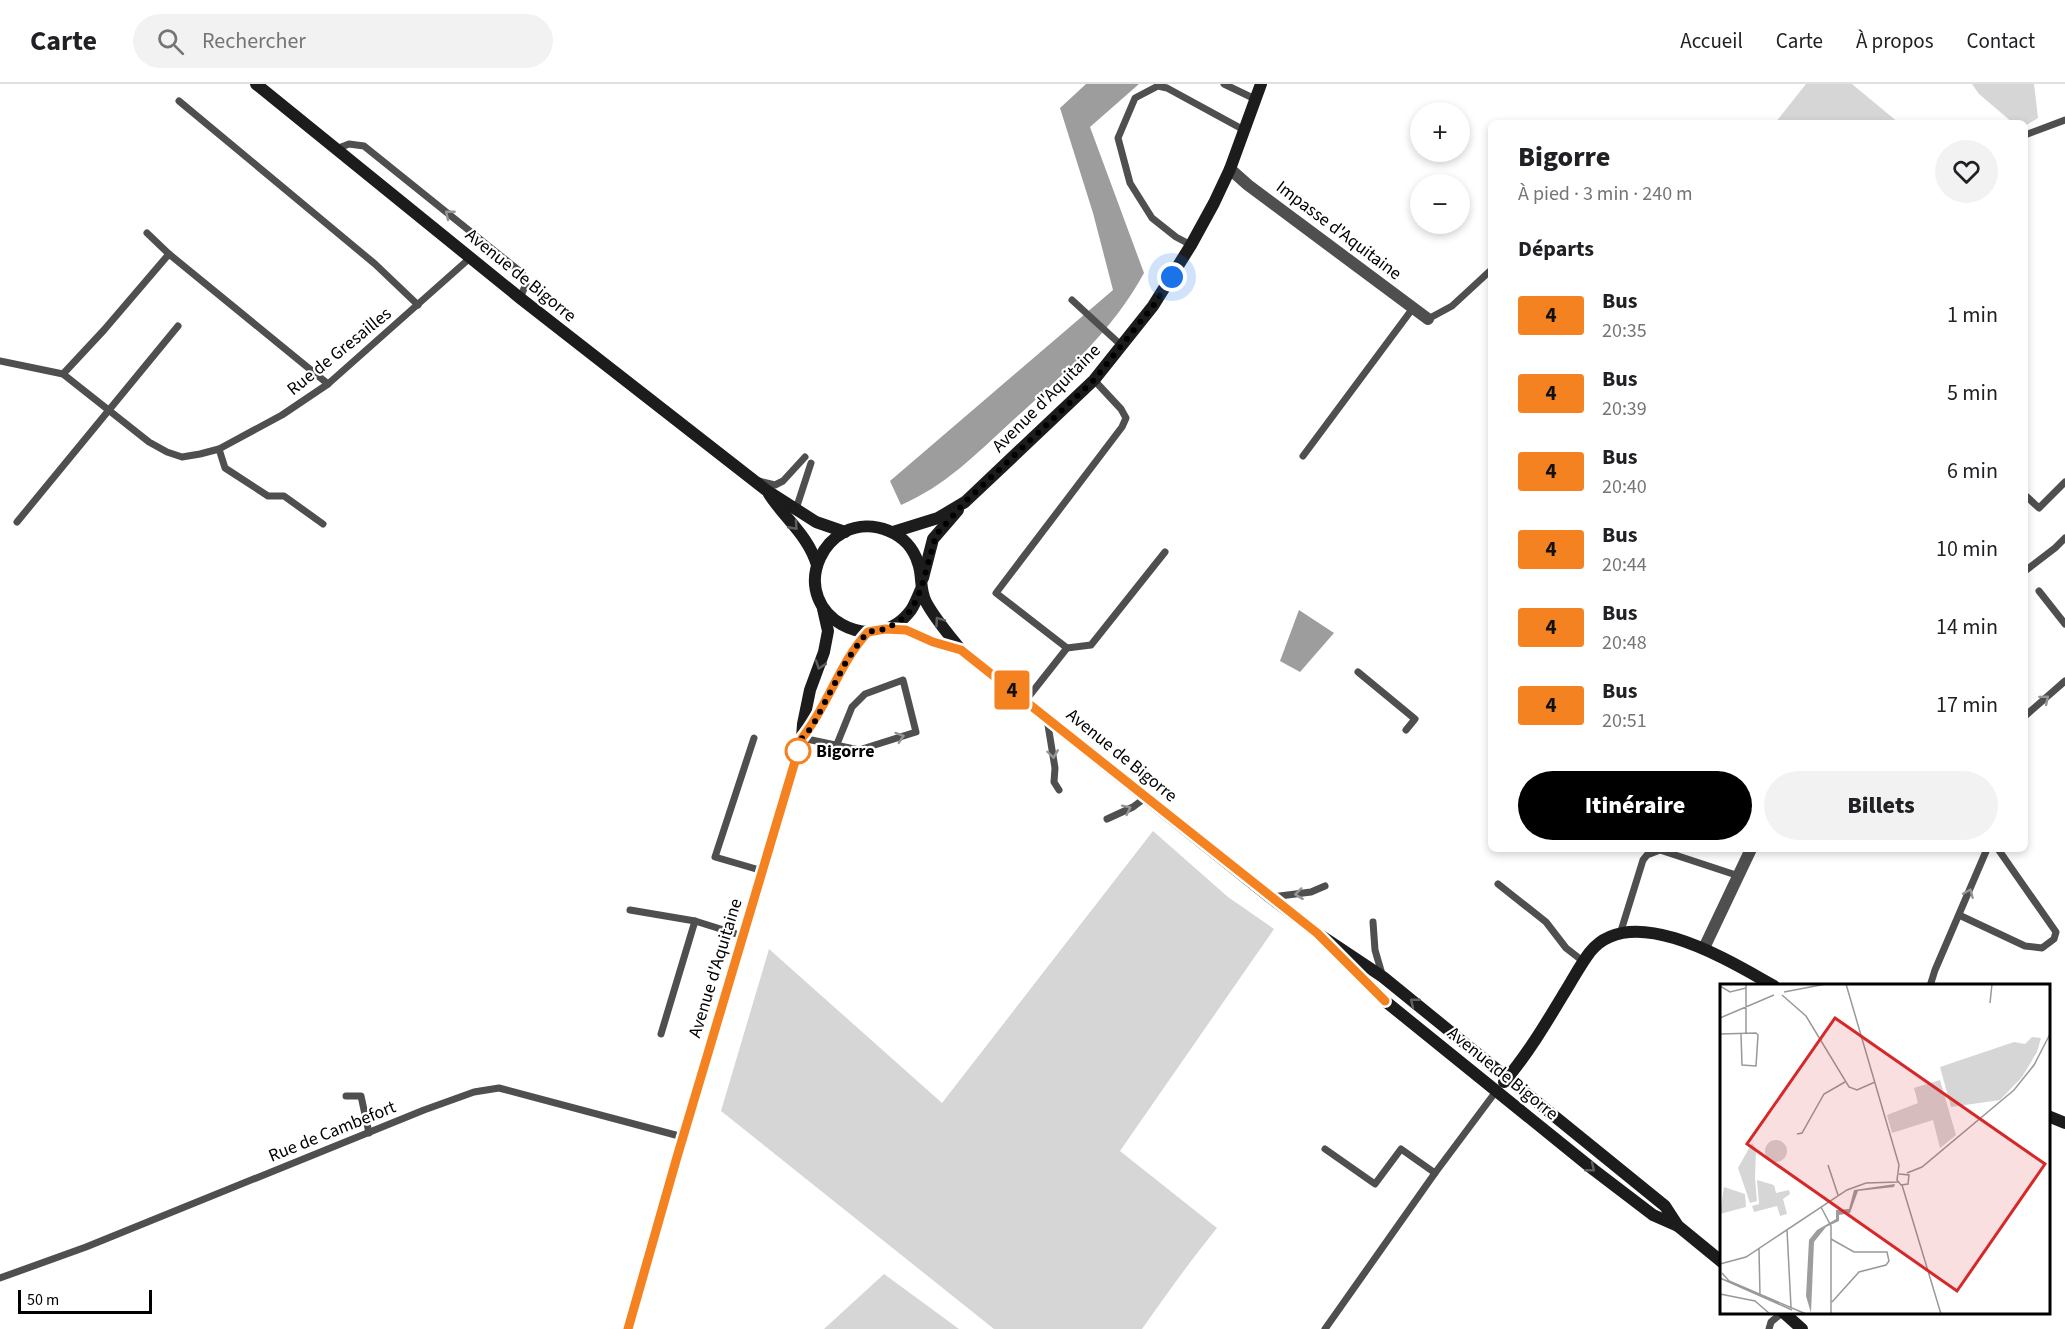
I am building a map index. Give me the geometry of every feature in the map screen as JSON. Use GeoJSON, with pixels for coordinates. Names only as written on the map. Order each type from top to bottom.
{"type":"FeatureCollection","features":[{"type":"Feature","properties":{"kind":"main road","name":"Avenue de Bigorre"},"geometry":{"type":"LineString","coordinates":[[256,84],[520,298],[766,490],[816,522],[845,532]]}},
{"type":"Feature","properties":{"kind":"main road","name":"Avenue d'Aquitaine"},"geometry":{"type":"LineString","coordinates":[[893,532],[938,518],[965,502],[1094,380],[1122,346],[1153,306],[1191,245],[1230,169],[1261,84]]}},
{"type":"Feature","properties":{"kind":"main road","name":"Avenue de Bigorre"},"geometry":{"type":"LineString","coordinates":[[766,490],[779,510],[812,549],[817,565]]}},
{"type":"Feature","properties":{"kind":"main road"},"geometry":{"type":"LineString","coordinates":[[823,608],[835,621],[851,629],[868,632],[885,629],[900,621],[912,609],[921,587],[933,539],[965,502]]}},
{"type":"Feature","properties":{"kind":"main road"},"geometry":{"type":"LineString","coordinates":[[802,738],[810,690],[824,652],[828,632],[815,580],[817,565],[823,551],[845,532],[861,526],[878,527],[893,532],[912,549],[918,560],[921,587]]}},
{"type":"Feature","properties":{"kind":"main road","name":"Avenue de Bigorre"},"geometry":{"type":"LineString","coordinates":[[921,587],[926,603],[961,650],[1271,898],[1317,933],[1383,977],[1594,1170],[1653,1215],[1678,1226],[1720,1260]]}},
{"type":"Feature","properties":{"kind":"main road","name":"Avenue de Bigorre"},"geometry":{"type":"LineString","coordinates":[[885,629],[906,630],[933,642],[961,650]]}},
{"type":"Feature","properties":{"kind":"main road","name":"Avenue d'Aquitaine"},"geometry":{"type":"LineString","coordinates":[[628,1329],[802,738],[812,727],[846,662],[868,632]]}},
{"type":"Feature","properties":{"kind":"main road"},"geometry":{"type":"LineString","coordinates":[[1502,1085],[1541,1032],[1584,962],[1597,945],[1608,938],[1632,932],[1652,934],[1704,948],[1770,984]]}},
{"type":"Feature","properties":{"kind":"main road","name":"Avenue de Bigorre"},"geometry":{"type":"LineString","coordinates":[[1317,933],[1405,1018],[1420,1019],[1574,1140],[1590,1145],[1665,1206],[1678,1226]]}},
{"type":"Feature","properties":{"kind":"main road"},"geometry":{"type":"LineString","coordinates":[[2050,1116],[2065,1123]]}},
{"type":"Feature","properties":{"kind":"main road"},"geometry":{"type":"LineString","coordinates":[[1785,1314],[1802,1329]]}},
{"type":"Feature","properties":{"kind":"street","name":"Impasse d'Aquitaine"},"geometry":{"type":"LineString","coordinates":[[1230,169],[1248,185],[1428,320]]}},
{"type":"Feature","properties":{"kind":"street"},"geometry":{"type":"LineString","coordinates":[[1704,948],[1750,852]]}},
{"type":"Feature","properties":{"kind":"lane"},"geometry":{"type":"LineString","coordinates":[[1224,84],[1256,99]]}},
{"type":"Feature","properties":{"kind":"lane"},"geometry":{"type":"LineString","coordinates":[[1191,245],[1176,237],[1152,218],[1130,183],[1118,138],[1135,98],[1158,86],[1167,88],[1244,130]]}},
{"type":"Feature","properties":{"kind":"lane"},"geometry":{"type":"LineString","coordinates":[[178,101],[375,264],[418,305]]}},
{"type":"Feature","properties":{"kind":"lane"},"geometry":{"type":"LineString","coordinates":[[2028,134],[2065,120]]}},
{"type":"Feature","properties":{"kind":"lane"},"geometry":{"type":"LineString","coordinates":[[336,149],[349,144],[364,146],[522,273],[526,284],[520,298]]}},
{"type":"Feature","properties":{"kind":"lane"},"geometry":{"type":"LineString","coordinates":[[147,233],[169,254],[328,384]]}},
{"type":"Feature","properties":{"kind":"lane"},"geometry":{"type":"LineString","coordinates":[[0,362],[63,374],[169,254]]}},
{"type":"Feature","properties":{"kind":"lane","name":"Rue de Gresailles"},"geometry":{"type":"LineString","coordinates":[[63,374],[149,442],[167,452],[182,457],[219,449],[282,415],[328,384],[470,258]]}},
{"type":"Feature","properties":{"kind":"lane"},"geometry":{"type":"LineString","coordinates":[[1428,320],[1452,306],[1488,273]]}},
{"type":"Feature","properties":{"kind":"lane"},"geometry":{"type":"LineString","coordinates":[[1072,300],[1122,346]]}},
{"type":"Feature","properties":{"kind":"lane"},"geometry":{"type":"LineString","coordinates":[[1303,456],[1413,308]]}},
{"type":"Feature","properties":{"kind":"lane"},"geometry":{"type":"LineString","coordinates":[[17,522],[178,326]]}},
{"type":"Feature","properties":{"kind":"lane"},"geometry":{"type":"LineString","coordinates":[[1067,648],[996,593],[1122,427],[1126,418],[1121,409],[1094,380]]}},
{"type":"Feature","properties":{"kind":"lane"},"geometry":{"type":"LineString","coordinates":[[219,449],[225,468],[268,496],[284,496],[323,524]]}},
{"type":"Feature","properties":{"kind":"lane"},"geometry":{"type":"LineString","coordinates":[[753,480],[776,485],[783,481],[804,457]]}},
{"type":"Feature","properties":{"kind":"lane"},"geometry":{"type":"LineString","coordinates":[[796,508],[811,463]]}},
{"type":"Feature","properties":{"kind":"lane"},"geometry":{"type":"LineString","coordinates":[[2028,498],[2039,508],[2065,482]]}},
{"type":"Feature","properties":{"kind":"lane"},"geometry":{"type":"LineString","coordinates":[[2028,569],[2065,538]]}},
{"type":"Feature","properties":{"kind":"lane"},"geometry":{"type":"LineString","coordinates":[[1026,700],[1067,648],[1090,645],[1165,552]]}},
{"type":"Feature","properties":{"kind":"lane"},"geometry":{"type":"LineString","coordinates":[[2039,591],[2065,624]]}},
{"type":"Feature","properties":{"kind":"lane"},"geometry":{"type":"LineString","coordinates":[[1358,672],[1415,719],[1406,730]]}},
{"type":"Feature","properties":{"kind":"lane"},"geometry":{"type":"LineString","coordinates":[[802,738],[859,750],[916,732],[903,680],[866,694],[852,707],[837,744]]}},
{"type":"Feature","properties":{"kind":"lane"},"geometry":{"type":"LineString","coordinates":[[2028,713],[2065,681]]}},
{"type":"Feature","properties":{"kind":"lane"},"geometry":{"type":"LineString","coordinates":[[1046,717],[1055,768],[1054,782],[1059,790]]}},
{"type":"Feature","properties":{"kind":"lane"},"geometry":{"type":"LineString","coordinates":[[754,738],[716,857],[763,871]]}},
{"type":"Feature","properties":{"kind":"lane"},"geometry":{"type":"LineString","coordinates":[[1107,819],[1134,807],[1146,798]]}},
{"type":"Feature","properties":{"kind":"lane"},"geometry":{"type":"LineString","coordinates":[[1620,934],[1643,860],[1647,855],[1655,852]]}},
{"type":"Feature","properties":{"kind":"lane"},"geometry":{"type":"LineString","coordinates":[[1666,852],[1740,876]]}},
{"type":"Feature","properties":{"kind":"lane"},"geometry":{"type":"LineString","coordinates":[[1931,984],[1986,852]]}},
{"type":"Feature","properties":{"kind":"lane"},"geometry":{"type":"LineString","coordinates":[[1959,915],[2025,946],[2042,948],[2054,939],[2055,932],[2000,852]]}},
{"type":"Feature","properties":{"kind":"lane"},"geometry":{"type":"LineString","coordinates":[[1498,884],[1546,922],[1566,948],[1584,962]]}},
{"type":"Feature","properties":{"kind":"lane"},"geometry":{"type":"LineString","coordinates":[[1271,898],[1311,892],[1325,886]]}},
{"type":"Feature","properties":{"kind":"lane"},"geometry":{"type":"LineString","coordinates":[[630,910],[695,921],[743,936]]}},
{"type":"Feature","properties":{"kind":"lane"},"geometry":{"type":"LineString","coordinates":[[661,1034],[695,921]]}},
{"type":"Feature","properties":{"kind":"lane"},"geometry":{"type":"LineString","coordinates":[[1373,922],[1375,950],[1383,977]]}},
{"type":"Feature","properties":{"kind":"lane"},"geometry":{"type":"LineString","coordinates":[[1325,1329],[1435,1173],[1502,1085]]}},
{"type":"Feature","properties":{"kind":"lane","name":"Rue de Cambefort"},"geometry":{"type":"LineString","coordinates":[[0,1278],[86,1247],[474,1092],[499,1088],[683,1137]]}},
{"type":"Feature","properties":{"kind":"lane"},"geometry":{"type":"LineString","coordinates":[[346,1096],[361,1096],[369,1133]]}},
{"type":"Feature","properties":{"kind":"lane"},"geometry":{"type":"LineString","coordinates":[[1325,1149],[1375,1184],[1401,1149],[1435,1173]]}},
{"type":"Feature","properties":{"kind":"lane"},"geometry":{"type":"LineString","coordinates":[[1769,1329],[1771,1322],[1781,1314]]}},
{"type":"Feature","properties":{"kind":"shaded area"},"geometry":{"type":"Polygon","coordinates":[[[1086,84],[1139,84],[1090,127],[1144,273],[1117,315],[1066,371],[959,469],[932,489],[901,505],[890,481],[1113,290],[1093,213],[1060,108],[1086,84]]]}},
{"type":"Feature","properties":{"kind":"shaded area"},"geometry":{"type":"Polygon","coordinates":[[[1806,84],[1852,84],[1895,120],[1777,120],[1806,84]]]}},
{"type":"Feature","properties":{"kind":"shaded area"},"geometry":{"type":"Polygon","coordinates":[[[1972,84],[2034,84],[2038,118],[2028,124],[2028,120],[2009,120],[1979,94],[1972,84]]]}},
{"type":"Feature","properties":{"kind":"shaded area"},"geometry":{"type":"Polygon","coordinates":[[[1299,610],[1334,633],[1300,672],[1280,661],[1299,610]]]}},
{"type":"Feature","properties":{"kind":"shaded area"},"geometry":{"type":"Polygon","coordinates":[[[1153,831],[1228,897],[1274,929],[1120,1151],[1217,1228],[1142,1329],[994,1329],[721,1111],[769,949],[942,1103],[1153,831]]]}},
{"type":"Feature","properties":{"kind":"shaded area"},"geometry":{"type":"Polygon","coordinates":[[[884,1274],[959,1329],[824,1329],[884,1274]]]}},
{"type":"Feature","properties":{"kind":"bus line","name":"4"},"geometry":{"type":"LineString","coordinates":[[628,1329],[802,738],[812,727],[846,662],[868,632],[885,629],[906,630],[933,642],[961,650],[1317,933],[1385,1001]]}},
{"type":"Feature","properties":{"kind":"place","name":"Bigorre"},"geometry":{"type":"Point","coordinates":[798,751]}},
{"type":"Feature","properties":{"kind":"route"},"geometry":{"type":"LineString","coordinates":[[798,751],[797,755],[802,738],[812,727],[846,662],[861,640],[868,632],[885,629],[900,621],[912,609],[921,589],[933,539],[936,535],[965,502],[1094,380],[1153,306],[1172,277]]}}]}
